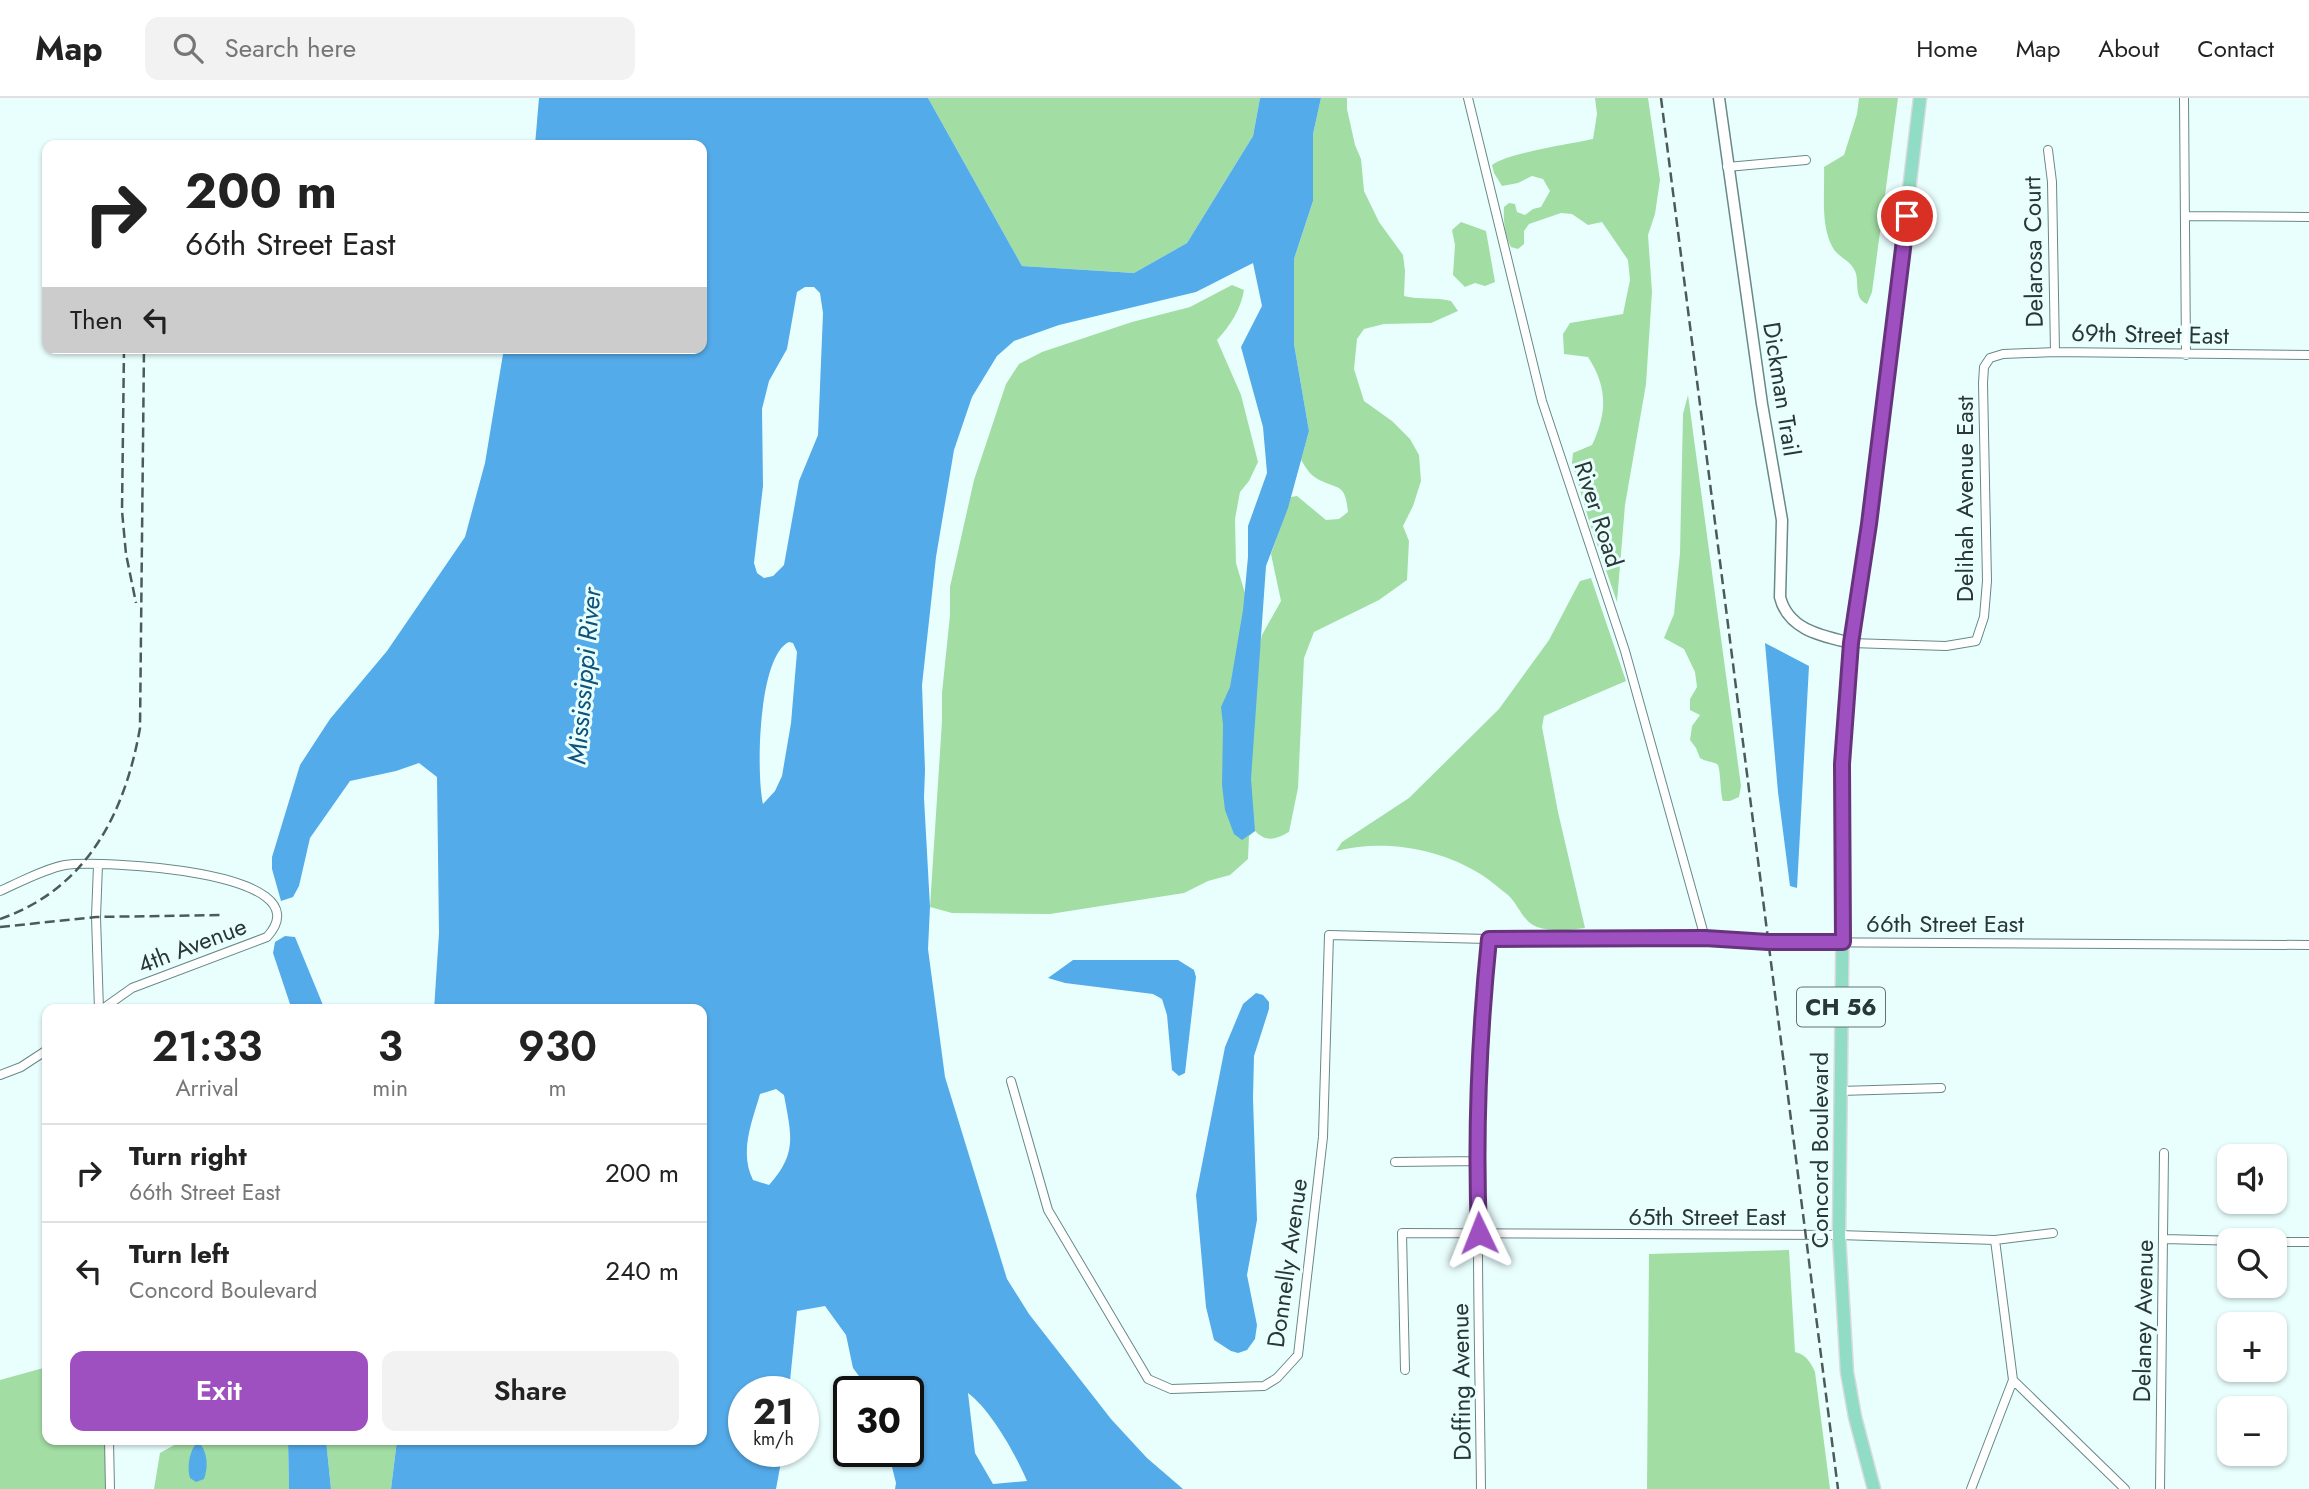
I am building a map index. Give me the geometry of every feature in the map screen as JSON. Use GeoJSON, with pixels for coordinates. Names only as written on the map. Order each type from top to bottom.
{"type":"FeatureCollection","features":[{"type":"Feature","properties":{"kind":"main road","name":"Concord Boulevard"},"geometry":{"type":"LineString","coordinates":[[1874,1489],[1855,1417],[1847,1372],[1839,1235],[1843,942],[1842,764],[1851,643],[1869,524],[1920,98]]}},
{"type":"Feature","properties":{"kind":"street","name":"River Road"},"geometry":{"type":"LineString","coordinates":[[1468,98],[1542,401],[1625,651],[1705,938]]}},
{"type":"Feature","properties":{"kind":"street","name":"Dickman Trail"},"geometry":{"type":"LineString","coordinates":[[1719,98],[1762,404],[1782,520],[1780,597],[1783,607],[1795,622],[1808,630],[1851,643]]}},
{"type":"Feature","properties":{"kind":"street"},"geometry":{"type":"LineString","coordinates":[[2184,98],[2186,355]]}},
{"type":"Feature","properties":{"kind":"street","name":"Delarosa Court"},"geometry":{"type":"LineString","coordinates":[[2048,150],[2052,182],[2054,352]]}},
{"type":"Feature","properties":{"kind":"street"},"geometry":{"type":"LineString","coordinates":[[1727,167],[1806,160]]}},
{"type":"Feature","properties":{"kind":"street"},"geometry":{"type":"LineString","coordinates":[[2187,216],[2309,217]]}},
{"type":"Feature","properties":{"kind":"street","name":"69th Street East"},"geometry":{"type":"LineString","coordinates":[[1990,359],[2003,354],[2054,352],[2309,355]]}},
{"type":"Feature","properties":{"kind":"street","name":"Delihah Avenue East"},"geometry":{"type":"LineString","coordinates":[[1851,643],[1946,646],[1976,641],[1984,617],[1987,581],[1983,383],[1984,367],[1990,359]]}},
{"type":"Feature","properties":{"kind":"street"},"geometry":{"type":"LineString","coordinates":[[0,891],[63,866],[98,865],[96,917],[100,1004]]}},
{"type":"Feature","properties":{"kind":"street","name":"4th Avenue"},"geometry":{"type":"LineString","coordinates":[[98,865],[152,867],[218,877],[254,890],[274,904],[277,916],[276,927],[267,937],[132,988],[109,1004]]}},
{"type":"Feature","properties":{"kind":"street","name":"66th Street East"},"geometry":{"type":"LineString","coordinates":[[1329,935],[1489,939],[1705,938],[1768,942],[2309,945]]}},
{"type":"Feature","properties":{"kind":"street","name":"Donnelly Avenue"},"geometry":{"type":"LineString","coordinates":[[1012,1081],[1048,1210],[1148,1380],[1171,1390],[1264,1386],[1277,1378],[1298,1355],[1323,1137],[1329,935]]}},
{"type":"Feature","properties":{"kind":"street","name":"Doffing Avenue"},"geometry":{"type":"LineString","coordinates":[[1481,1489],[1477,1161],[1482,1012],[1489,939]]}},
{"type":"Feature","properties":{"kind":"street"},"geometry":{"type":"LineString","coordinates":[[0,1075],[42,1053]]}},
{"type":"Feature","properties":{"kind":"street"},"geometry":{"type":"LineString","coordinates":[[1840,1091],[1941,1088]]}},
{"type":"Feature","properties":{"kind":"street","name":"Delaney Avenue"},"geometry":{"type":"LineString","coordinates":[[2160,1489],[2164,1153]]}},
{"type":"Feature","properties":{"kind":"street"},"geometry":{"type":"LineString","coordinates":[[1395,1162],[1477,1161]]}},
{"type":"Feature","properties":{"kind":"street","name":"65th Street East"},"geometry":{"type":"LineString","coordinates":[[1405,1370],[1402,1233],[1839,1235],[1996,1240],[2053,1233]]}},
{"type":"Feature","properties":{"kind":"street"},"geometry":{"type":"LineString","coordinates":[[2164,1239],[2217,1240]]}},
{"type":"Feature","properties":{"kind":"street"},"geometry":{"type":"LineString","coordinates":[[1971,1489],[2013,1380],[1996,1240]]}},
{"type":"Feature","properties":{"kind":"street"},"geometry":{"type":"LineString","coordinates":[[2287,1242],[2309,1242]]}},
{"type":"Feature","properties":{"kind":"street"},"geometry":{"type":"LineString","coordinates":[[2013,1380],[2125,1489]]}},
{"type":"Feature","properties":{"kind":"street"},"geometry":{"type":"LineString","coordinates":[[109,1445],[110,1489]]}},
{"type":"Feature","properties":{"kind":"green space"},"geometry":{"type":"Polygon","coordinates":[[[928,98],[1260,98],[1253,136],[1187,243],[1134,273],[1022,266],[928,98]]]}},
{"type":"Feature","properties":{"kind":"green space"},"geometry":{"type":"Polygon","coordinates":[[[1321,98],[1347,98],[1355,145],[1361,159],[1364,191],[1379,222],[1403,255],[1404,296],[1451,301],[1458,311],[1431,323],[1384,324],[1364,329],[1357,339],[1354,369],[1364,401],[1392,421],[1410,439],[1419,455],[1421,481],[1403,526],[1409,541],[1407,580],[1379,600],[1314,632],[1304,658],[1298,788],[1289,832],[1272,839],[1255,831],[1249,836],[1248,859],[1230,875],[1208,881],[1184,893],[1050,914],[952,913],[930,907],[950,587],[974,480],[1006,384],[1019,364],[1042,352],[1132,322],[1190,307],[1232,285],[1244,290],[1234,317],[1217,340],[1241,395],[1258,462],[1240,492],[1235,519],[1236,563],[1260,644],[1262,635],[1281,601],[1271,554],[1291,497],[1297,496],[1326,520],[1339,519],[1348,512],[1342,491],[1314,476],[1301,460],[1309,431],[1294,344],[1294,259],[1313,201],[1313,134],[1321,98]]]}},
{"type":"Feature","properties":{"kind":"green space"},"geometry":{"type":"Polygon","coordinates":[[[1595,98],[1648,98],[1660,180],[1655,214],[1648,235],[1652,292],[1646,384],[1625,505],[1617,602],[1572,463],[1573,453],[1592,445],[1597,433],[1603,411],[1602,390],[1595,368],[1588,357],[1564,354],[1563,334],[1570,323],[1623,314],[1630,280],[1628,260],[1602,222],[1588,225],[1572,214],[1561,213],[1529,224],[1524,231],[1524,244],[1518,249],[1511,247],[1505,227],[1504,207],[1509,203],[1515,204],[1517,212],[1525,215],[1541,207],[1550,191],[1543,179],[1532,176],[1518,183],[1502,186],[1492,165],[1525,153],[1593,139],[1597,114],[1595,98]]]}},
{"type":"Feature","properties":{"kind":"green space"},"geometry":{"type":"Polygon","coordinates":[[[1859,98],[1898,98],[1872,292],[1867,304],[1858,294],[1853,267],[1835,251],[1829,239],[1824,209],[1824,167],[1844,155],[1857,114],[1859,98]]]}},
{"type":"Feature","properties":{"kind":"green space"},"geometry":{"type":"Polygon","coordinates":[[[1461,222],[1486,231],[1495,282],[1485,286],[1475,283],[1465,287],[1453,275],[1455,245],[1452,230],[1461,222]]]}},
{"type":"Feature","properties":{"kind":"green space"},"geometry":{"type":"Polygon","coordinates":[[[1688,395],[1741,786],[1739,797],[1730,801],[1723,801],[1717,764],[1700,758],[1690,740],[1692,726],[1700,715],[1690,710],[1690,699],[1697,687],[1695,672],[1684,649],[1664,638],[1674,614],[1680,553],[1683,414],[1688,395]]]}},
{"type":"Feature","properties":{"kind":"green space"},"geometry":{"type":"Polygon","coordinates":[[[1591,578],[1626,681],[1544,716],[1542,727],[1558,812],[1585,928],[1555,930],[1537,927],[1528,921],[1508,895],[1485,877],[1430,852],[1392,846],[1355,847],[1336,851],[1342,842],[1409,798],[1499,709],[1549,640],[1580,581],[1591,578]]]}},
{"type":"Feature","properties":{"kind":"green space"},"geometry":{"type":"Polygon","coordinates":[[[1789,1250],[1795,1352],[1807,1359],[1815,1372],[1830,1489],[1647,1489],[1649,1254],[1789,1250]]]}},
{"type":"Feature","properties":{"kind":"green space"},"geometry":{"type":"Polygon","coordinates":[[[42,1368],[42,1445],[105,1445],[105,1489],[0,1489],[0,1380],[42,1368]]]}},
{"type":"Feature","properties":{"kind":"green space"},"geometry":{"type":"Polygon","coordinates":[[[174,1445],[288,1445],[289,1489],[154,1489],[160,1453],[174,1445]]]}},
{"type":"Feature","properties":{"kind":"green space"},"geometry":{"type":"Polygon","coordinates":[[[327,1445],[396,1445],[391,1489],[331,1489],[327,1445]]]}},
{"type":"Feature","properties":{"kind":"water","name":"Mississippi River"},"geometry":{"type":"Polygon","coordinates":[[[539,98],[928,98],[1022,266],[1134,273],[1187,243],[1253,136],[1260,98],[1321,98],[1313,134],[1313,201],[1294,259],[1294,344],[1309,431],[1288,508],[1266,566],[1251,779],[1255,831],[1242,840],[1234,834],[1225,810],[1221,707],[1230,687],[1243,610],[1248,526],[1267,473],[1263,427],[1241,347],[1262,306],[1253,263],[1196,292],[1059,325],[1014,341],[997,356],[972,397],[954,450],[936,557],[922,685],[930,907],[928,949],[945,1077],[1007,1279],[1029,1314],[1111,1419],[1147,1458],[1183,1489],[895,1489],[892,1467],[924,1467],[924,1376],[859,1376],[853,1368],[846,1335],[825,1306],[797,1311],[790,1376],[728,1376],[728,1467],[780,1467],[776,1489],[391,1489],[396,1445],[707,1445],[707,1004],[434,1004],[439,933],[437,777],[419,763],[350,781],[310,838],[299,886],[293,897],[281,901],[272,869],[272,857],[300,765],[330,719],[387,651],[465,537],[485,463],[503,354],[707,354],[707,140],[535,140],[539,98]],[[805,287],[797,292],[787,349],[769,381],[762,409],[763,486],[754,563],[757,573],[764,578],[773,576],[784,565],[799,481],[818,435],[823,313],[820,293],[814,287],[805,287]],[[789,642],[779,652],[765,691],[760,743],[763,804],[775,791],[782,776],[791,723],[797,652],[793,643],[789,642]],[[776,1089],[760,1094],[748,1137],[747,1159],[753,1180],[769,1185],[785,1163],[790,1143],[784,1095],[776,1089]],[[968,1393],[975,1453],[993,1484],[1027,1481],[1010,1446],[968,1393]]]}},
{"type":"Feature","properties":{"kind":"water"},"geometry":{"type":"Polygon","coordinates":[[[1765,643],[1809,666],[1797,888],[1790,886],[1778,792],[1765,643]]]}},
{"type":"Feature","properties":{"kind":"water"},"geometry":{"type":"Polygon","coordinates":[[[285,936],[295,937],[323,1004],[290,1004],[273,953],[275,942],[285,936]]]}},
{"type":"Feature","properties":{"kind":"water"},"geometry":{"type":"Polygon","coordinates":[[[1073,960],[1178,960],[1194,970],[1196,977],[1185,1073],[1179,1076],[1172,1070],[1167,1015],[1162,999],[1153,994],[1065,983],[1048,978],[1073,960]]]}},
{"type":"Feature","properties":{"kind":"water"},"geometry":{"type":"Polygon","coordinates":[[[1256,993],[1263,995],[1269,1002],[1254,1056],[1257,1220],[1247,1275],[1257,1325],[1255,1339],[1247,1350],[1238,1353],[1214,1340],[1206,1307],[1196,1195],[1225,1047],[1243,1004],[1256,993]]]}},
{"type":"Feature","properties":{"kind":"water"},"geometry":{"type":"Polygon","coordinates":[[[201,1445],[206,1456],[204,1479],[196,1482],[190,1478],[189,1465],[194,1447],[201,1445]]]}},
{"type":"Feature","properties":{"kind":"water"},"geometry":{"type":"Polygon","coordinates":[[[288,1445],[327,1445],[331,1489],[289,1489],[288,1445]]]}},
{"type":"Feature","properties":{"kind":"railway"},"geometry":{"type":"LineString","coordinates":[[1661,98],[1838,1489]]}},
{"type":"Feature","properties":{"kind":"railway"},"geometry":{"type":"LineString","coordinates":[[124,354],[122,511],[126,554],[136,603]]}},
{"type":"Feature","properties":{"kind":"railway"},"geometry":{"type":"LineString","coordinates":[[0,919],[30,906],[79,868],[112,818],[133,759],[140,728],[144,354]]}},
{"type":"Feature","properties":{"kind":"railway"},"geometry":{"type":"LineString","coordinates":[[0,927],[96,917],[220,915]]}},
{"type":"Feature","properties":{"kind":"route"},"geometry":{"type":"LineString","coordinates":[[1479,1233],[1478,1108],[1482,1012],[1489,939],[1705,938],[1768,942],[1843,942],[1842,764],[1851,643],[1869,524],[1907,216]]}}]}
